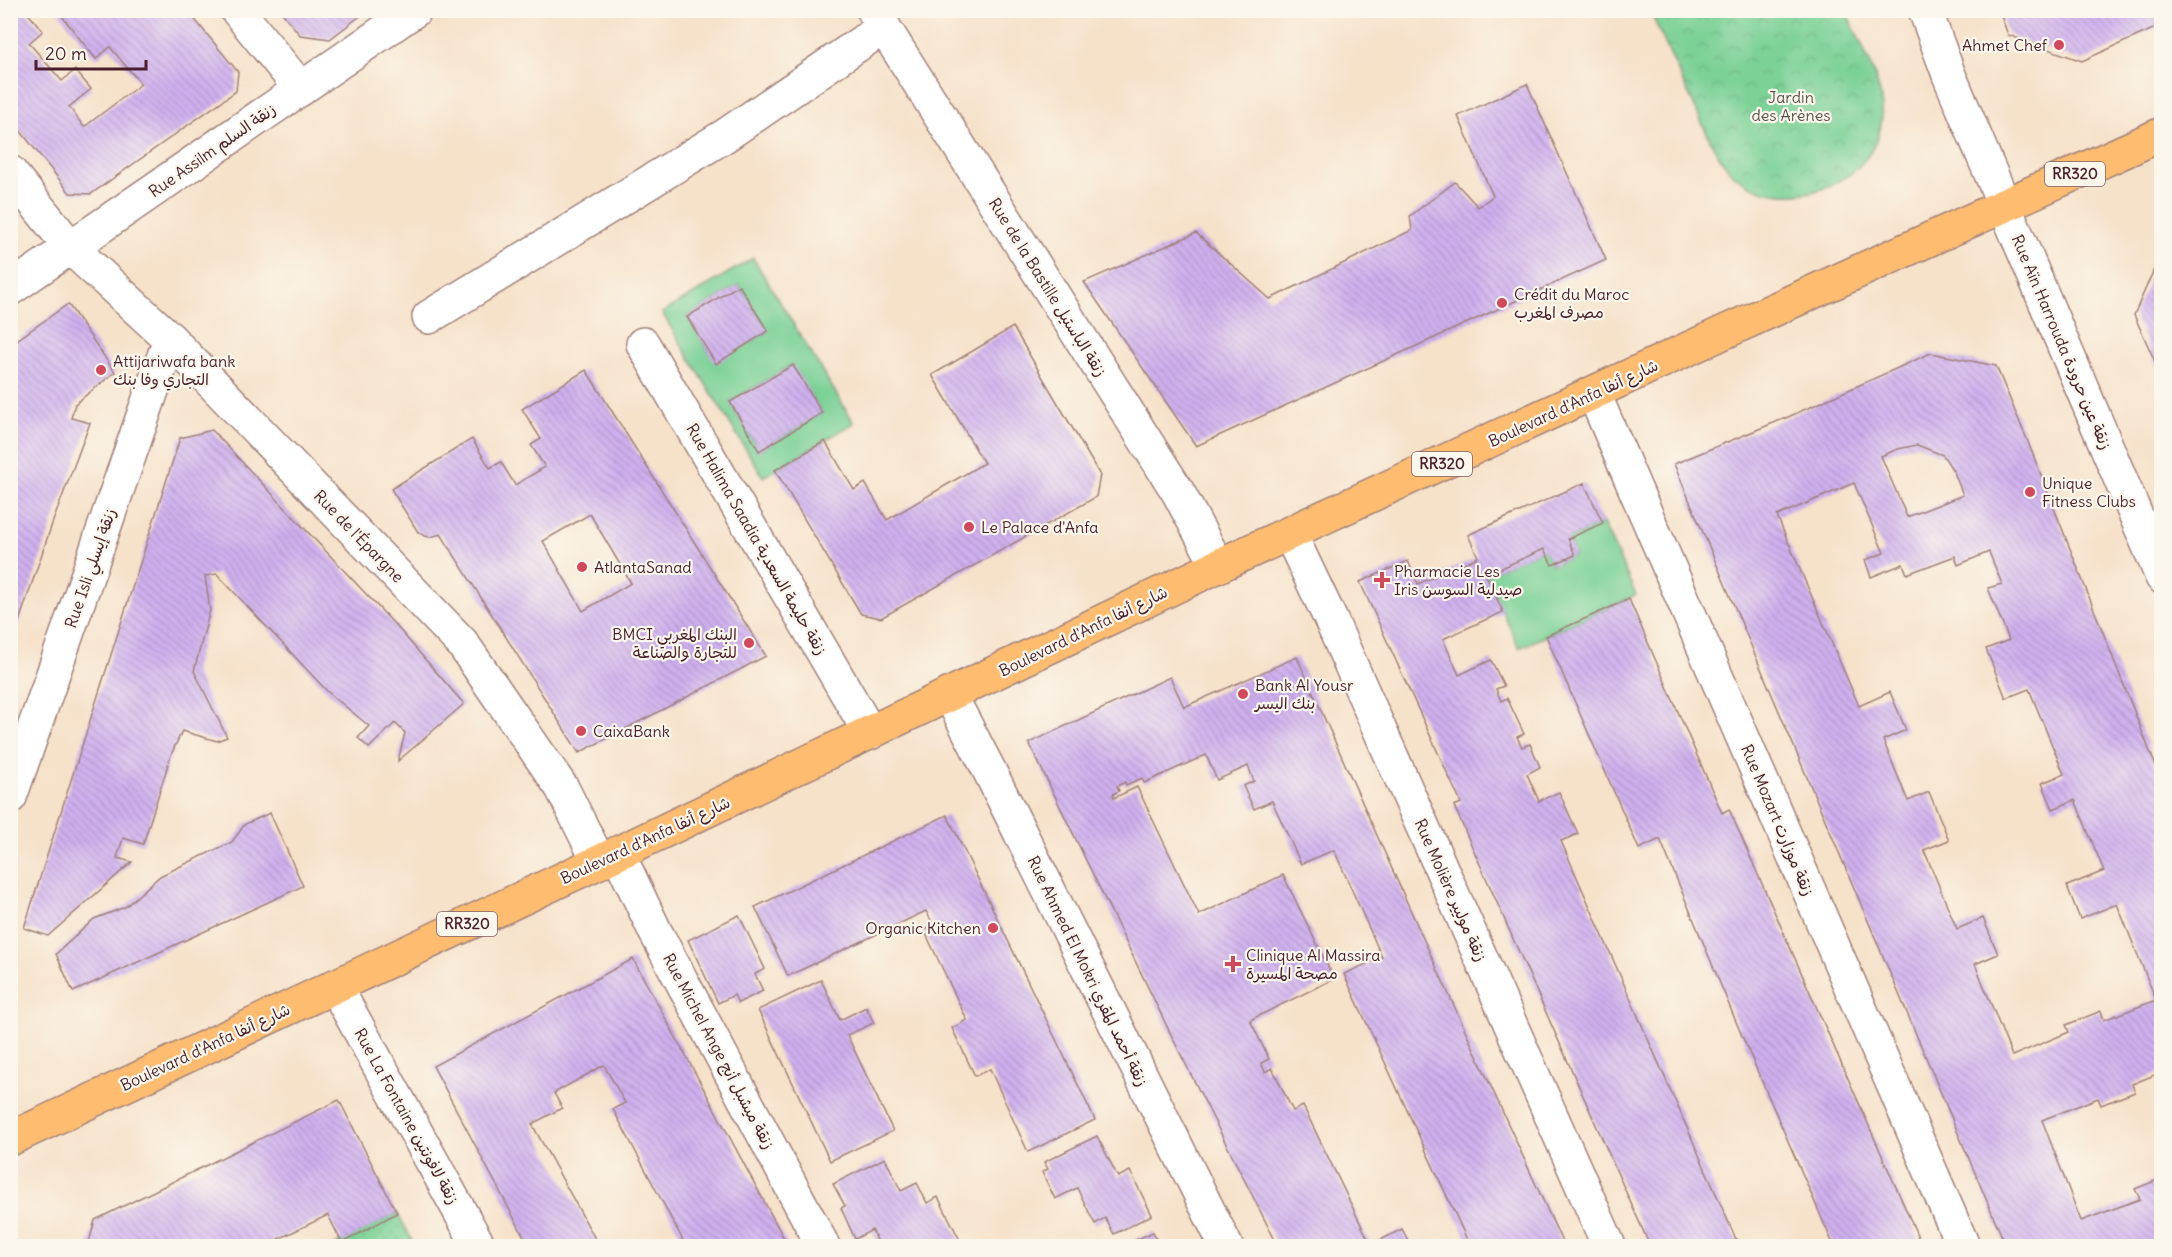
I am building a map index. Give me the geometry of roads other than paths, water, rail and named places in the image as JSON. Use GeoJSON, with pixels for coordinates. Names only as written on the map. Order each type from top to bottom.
{"type":"FeatureCollection","features":[{"type":"Feature","properties":{"kind":"main road","name":"Boulevard d'Anfa شارع أنفا"},"geometry":{"type":"LineString","coordinates":[[10,1139],[609,857],[1218,566],[1729,330],[2162,134]]}},
{"type":"Feature","properties":{"kind":"street"},"geometry":{"type":"LineString","coordinates":[[237,10],[301,89]]}},
{"type":"Feature","properties":{"kind":"street","name":"Rue Assilm زنقة السلم"},"geometry":{"type":"LineString","coordinates":[[10,289],[415,10]]}},
{"type":"Feature","properties":{"kind":"street","name":"Rue Aïn Harrouda زنقة عين حرودة"},"geometry":{"type":"LineString","coordinates":[[1925,10],[1949,75],[2162,578]]}},
{"type":"Feature","properties":{"kind":"street"},"geometry":{"type":"LineString","coordinates":[[429,317],[726,135],[878,19]]}},
{"type":"Feature","properties":{"kind":"street","name":"Rue de la Bastille زنقة الباستيل"},"geometry":{"type":"LineString","coordinates":[[878,19],[1178,492],[1218,566]]}},
{"type":"Feature","properties":{"kind":"street","name":"Rue de l'Épargne"},"geometry":{"type":"LineString","coordinates":[[10,171],[71,248],[170,339],[462,643],[609,857]]}},
{"type":"Feature","properties":{"kind":"street","name":"Rue Isli زنقة إيسلي"},"geometry":{"type":"LineString","coordinates":[[11,794],[170,339]]}},
{"type":"Feature","properties":{"kind":"street","name":"Rue Halima Saadia زنقة حليمة السعدية"},"geometry":{"type":"LineString","coordinates":[[643,344],[870,733]]}},
{"type":"Feature","properties":{"kind":"street","name":"Rue Mozart زنقة موزارت"},"geometry":{"type":"LineString","coordinates":[[1594,394],[1963,1246]]}},
{"type":"Feature","properties":{"kind":"street","name":"Rue Molière زنقة موليير"},"geometry":{"type":"LineString","coordinates":[[1290,534],[1330,618],[1609,1246]]}},
{"type":"Feature","properties":{"kind":"street","name":"Rue Ahmed El Mokri زنقة أحمد المقري"},"geometry":{"type":"LineString","coordinates":[[950,695],[1226,1246]]}},
{"type":"Feature","properties":{"kind":"street","name":"Rue Michel Ange زنقة ميشبل أنج"},"geometry":{"type":"LineString","coordinates":[[609,857],[655,931],[823,1246]]}},
{"type":"Feature","properties":{"kind":"street","name":"Rue La Fontaine زنقة لافونتين"},"geometry":{"type":"LineString","coordinates":[[335,986],[479,1246]]}},
{"type":"Feature","properties":{"kind":"place","name":"Ahmet Chef"},"geometry":{"type":"Point","coordinates":[2059,45]}},
{"type":"Feature","properties":{"kind":"place","name":"Crédit du Maroc مصرف المغرب"},"geometry":{"type":"Point","coordinates":[1502,303]}},
{"type":"Feature","properties":{"kind":"place","name":"Attijariwafa bank التجاري وفا بنك"},"geometry":{"type":"Point","coordinates":[101,370]}},
{"type":"Feature","properties":{"kind":"place","name":"Unique Fitness Clubs"},"geometry":{"type":"Point","coordinates":[2030,492]}},
{"type":"Feature","properties":{"kind":"place","name":"Le Palace d'Anfa"},"geometry":{"type":"Point","coordinates":[969,527]}},
{"type":"Feature","properties":{"kind":"place","name":"AtlantaSanad"},"geometry":{"type":"Point","coordinates":[582,567]}},
{"type":"Feature","properties":{"kind":"place","name":"Pharmacie Les Iris صيدلية السوسن"},"geometry":{"type":"Point","coordinates":[1382,580]}},
{"type":"Feature","properties":{"kind":"place","name":"BMCI البنك المغربي للتجارة والصناعة"},"geometry":{"type":"Point","coordinates":[749,643]}},
{"type":"Feature","properties":{"kind":"place","name":"Bank Al Yousr بنك اليسر"},"geometry":{"type":"Point","coordinates":[1243,694]}},
{"type":"Feature","properties":{"kind":"place","name":"CaixaBank"},"geometry":{"type":"Point","coordinates":[581,731]}},
{"type":"Feature","properties":{"kind":"place","name":"Organic Kitchen"},"geometry":{"type":"Point","coordinates":[993,928]}},
{"type":"Feature","properties":{"kind":"place","name":"Clinique Al Massira مصحة المسيرة"},"geometry":{"type":"Point","coordinates":[1233,964]}},
{"type":"Feature","properties":{"kind":"park label","name":"Jardin des Arènes"},"geometry":{"type":"Point","coordinates":[1791,106]}}]}
